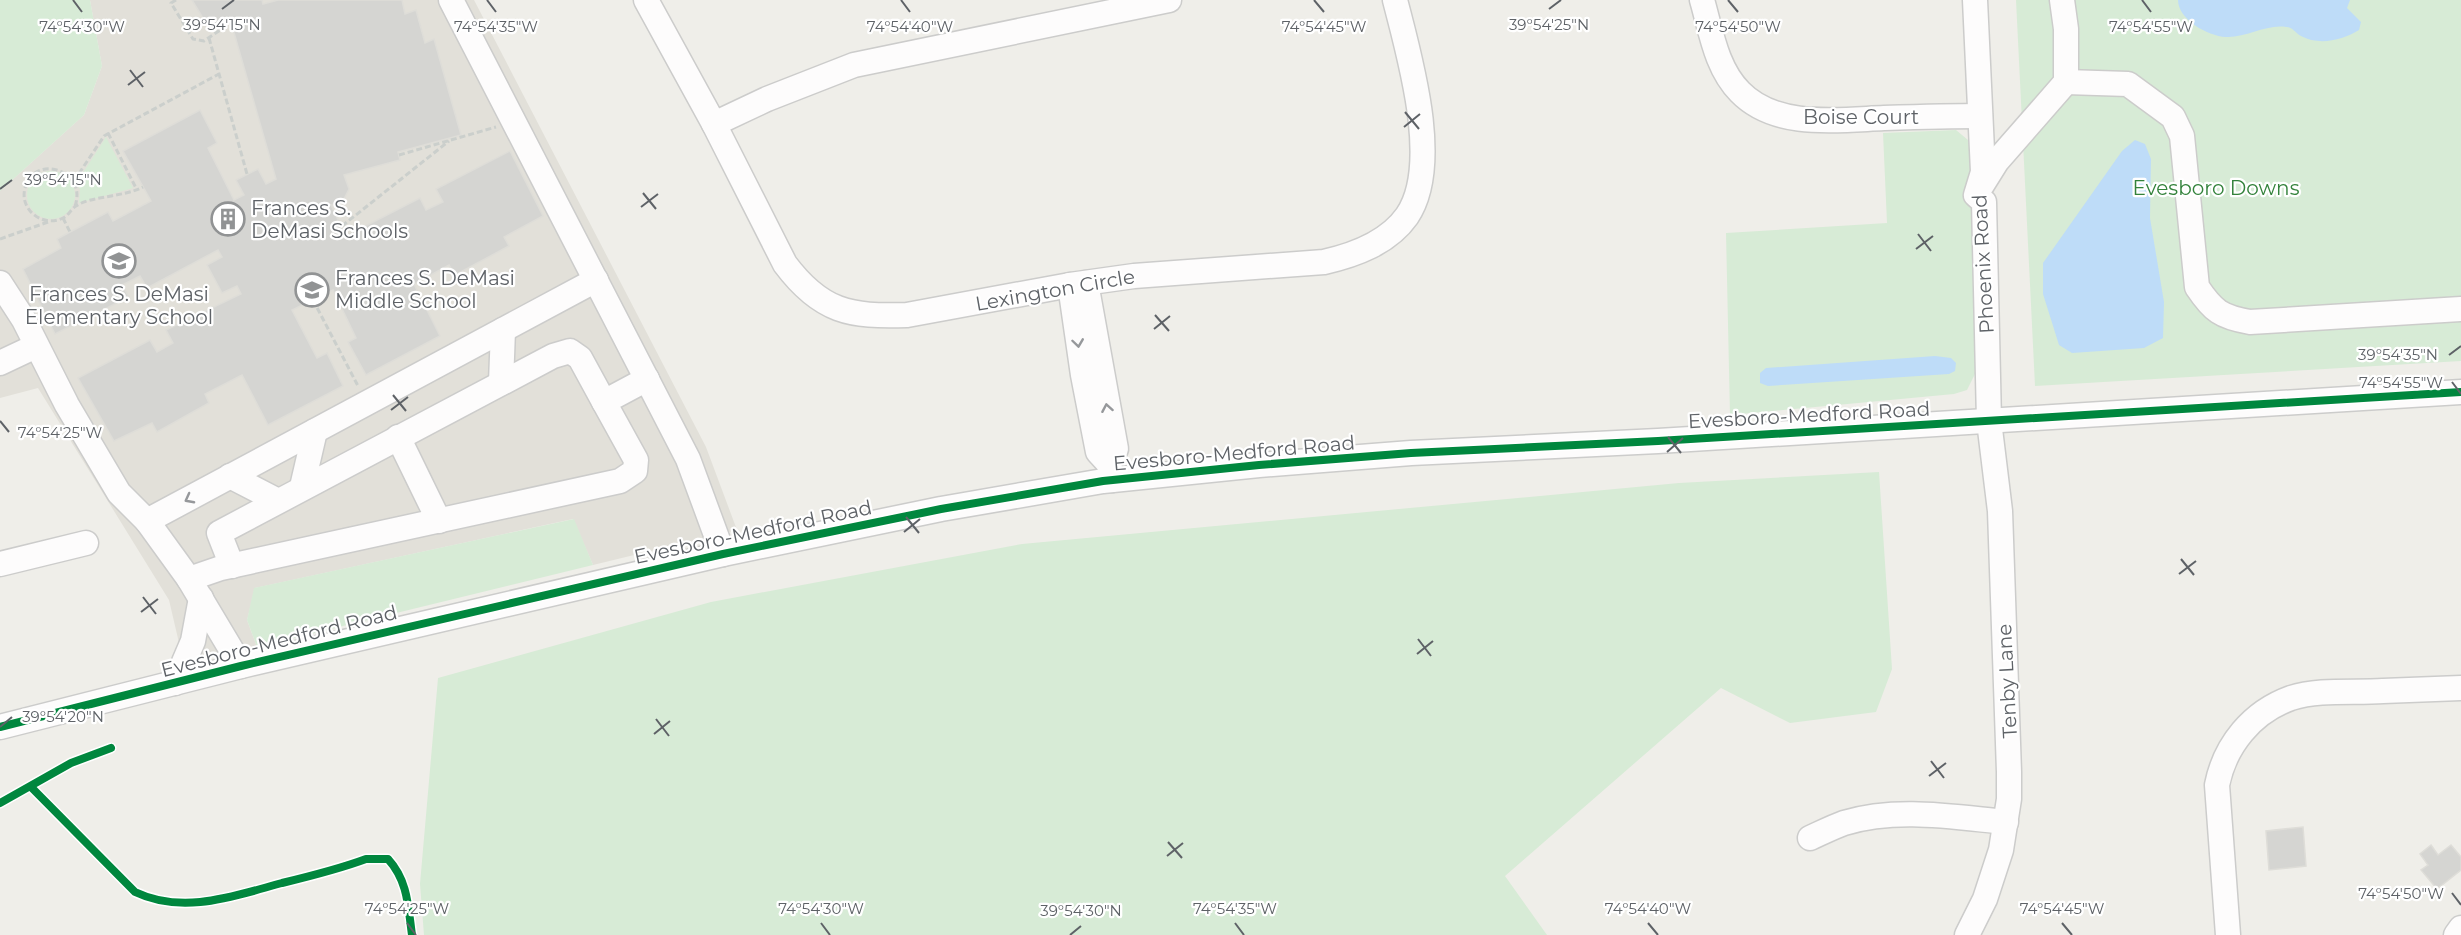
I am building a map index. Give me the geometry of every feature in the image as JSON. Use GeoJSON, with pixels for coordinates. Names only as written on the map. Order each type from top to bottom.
{"type":"FeatureCollection","features":[{"type":"Feature","properties":{"kind":"street"},"geometry":{"type":"LineString","coordinates":[[451,0],[688,459],[723,554]]}},
{"type":"Feature","properties":{"kind":"street","name":"Lexington Circle"},"geometry":{"type":"LineString","coordinates":[[646,0],[714,124],[784,264],[799,284],[817,299],[838,310],[860,315],[907,315],[1134,276],[1324,262],[1351,256],[1391,232],[1407,216],[1417,196],[1422,151],[1412,76],[1395,0]]}},
{"type":"Feature","properties":{"kind":"street"},"geometry":{"type":"LineString","coordinates":[[714,124],[767,99],[854,65],[1140,3],[1169,0]]}},
{"type":"Feature","properties":{"kind":"street","name":"Boise Court"},"geometry":{"type":"LineString","coordinates":[[1702,0],[1716,49],[1727,75],[1739,92],[1756,105],[1776,113],[1819,120],[1980,117]]}},
{"type":"Feature","properties":{"kind":"street","name":"Phoenix Road"},"geometry":{"type":"LineString","coordinates":[[1975,0],[1983,172],[1977,195],[1984,202],[1989,421]]}},
{"type":"Feature","properties":{"kind":"street"},"geometry":{"type":"LineString","coordinates":[[1977,195],[1997,161],[2066,82],[2066,29],[2062,0]]}},
{"type":"Feature","properties":{"kind":"street"},"geometry":{"type":"LineString","coordinates":[[2066,82],[2128,84],[2173,117],[2182,136],[2197,287],[2209,306],[2227,318],[2250,322],[2461,309]]}},
{"type":"Feature","properties":{"kind":"street"},"geometry":{"type":"LineString","coordinates":[[147,522],[596,280]]}},
{"type":"Feature","properties":{"kind":"street"},"geometry":{"type":"LineString","coordinates":[[0,284],[24,320],[36,346],[119,492],[147,522],[195,589],[241,666]]}},
{"type":"Feature","properties":{"kind":"street"},"geometry":{"type":"LineString","coordinates":[[1078,284],[1083,375],[1098,452],[1110,472]]}},
{"type":"Feature","properties":{"kind":"street"},"geometry":{"type":"LineString","coordinates":[[501,383],[503,330]]}},
{"type":"Feature","properties":{"kind":"street"},"geometry":{"type":"LineString","coordinates":[[0,363],[36,346]]}},
{"type":"Feature","properties":{"kind":"street"},"geometry":{"type":"LineString","coordinates":[[195,589],[232,566],[620,481],[635,471],[636,460],[580,358],[570,351],[553,356],[219,533],[232,566]]}},
{"type":"Feature","properties":{"kind":"street"},"geometry":{"type":"LineString","coordinates":[[604,402],[647,379]]}},
{"type":"Feature","properties":{"kind":"street","name":"Evesboro-Medford Road"},"geometry":{"type":"LineString","coordinates":[[0,727],[241,666],[723,554],[1110,472],[1259,465],[1411,453],[2461,392]]}},
{"type":"Feature","properties":{"kind":"street","name":"Tenby Lane"},"geometry":{"type":"LineString","coordinates":[[1967,935],[1994,875],[2006,822],[2009,720],[1999,490],[1989,421]]}},
{"type":"Feature","properties":{"kind":"street"},"geometry":{"type":"LineString","coordinates":[[302,487],[315,431]]}},
{"type":"Feature","properties":{"kind":"street"},"geometry":{"type":"LineString","coordinates":[[398,437],[439,520]]}},
{"type":"Feature","properties":{"kind":"street"},"geometry":{"type":"LineString","coordinates":[[230,476],[278,501]]}},
{"type":"Feature","properties":{"kind":"street"},"geometry":{"type":"LineString","coordinates":[[0,564],[86,543]]}},
{"type":"Feature","properties":{"kind":"street"},"geometry":{"type":"LineString","coordinates":[[175,682],[193,641],[195,589]]}},
{"type":"Feature","properties":{"kind":"street"},"geometry":{"type":"LineString","coordinates":[[2228,935],[2217,785],[2221,766],[2241,733],[2273,707],[2293,698],[2338,693],[2461,688]]}},
{"type":"Feature","properties":{"kind":"street"},"geometry":{"type":"LineString","coordinates":[[1810,837],[1845,823],[1885,815],[1943,815],[2006,822]]}},
{"type":"Feature","properties":{"kind":"street"},"geometry":{"type":"LineString","coordinates":[[2456,935],[2461,928]]}},
{"type":"Feature","properties":{"kind":"path"},"geometry":{"type":"LineString","coordinates":[[176,0],[171,3],[193,39],[204,41],[230,24]]}},
{"type":"Feature","properties":{"kind":"path"},"geometry":{"type":"LineString","coordinates":[[209,38],[247,174]]}},
{"type":"Feature","properties":{"kind":"path"},"geometry":{"type":"LineString","coordinates":[[74,181],[108,133],[219,74]]}},
{"type":"Feature","properties":{"kind":"path"},"geometry":{"type":"LineString","coordinates":[[399,156],[515,122]]}},
{"type":"Feature","properties":{"kind":"path"},"geometry":{"type":"LineString","coordinates":[[108,133],[138,190]]}},
{"type":"Feature","properties":{"kind":"path"},"geometry":{"type":"LineString","coordinates":[[342,226],[449,141]]}},
{"type":"Feature","properties":{"kind":"path"},"geometry":{"type":"LineString","coordinates":[[50,221],[42,220],[29,211],[24,196],[28,181],[39,171],[55,168],[74,181],[77,193],[75,206]]}},
{"type":"Feature","properties":{"kind":"path"},"geometry":{"type":"LineString","coordinates":[[0,239],[63,218],[75,206],[143,187]]}},
{"type":"Feature","properties":{"kind":"path"},"geometry":{"type":"LineString","coordinates":[[63,218],[70,232]]}},
{"type":"Feature","properties":{"kind":"path"},"geometry":{"type":"LineString","coordinates":[[313,300],[367,403]]}},
{"type":"Feature","properties":{"kind":"shaded area","name":"Frances S. DeMasi Middle School"},"geometry":{"type":"Polygon","coordinates":[[[90,0],[474,0],[706,447],[737,530],[593,565],[573,519],[255,588],[247,620],[257,647],[183,660],[169,600],[38,388],[0,398],[0,191],[84,115],[102,66],[90,0]]]}},
{"type":"Feature","properties":{"kind":"green space"},"geometry":{"type":"Polygon","coordinates":[[[0,0],[90,0],[102,66],[84,115],[0,191],[0,0]]]}},
{"type":"Feature","properties":{"kind":"green space","name":"Evesboro Downs"},"geometry":{"type":"Polygon","coordinates":[[[2016,0],[2461,0],[2461,361],[2035,386],[2016,0]]]}},
{"type":"Feature","properties":{"kind":"green space"},"geometry":{"type":"Polygon","coordinates":[[[1956,130],[1968,140],[1973,159],[1976,372],[1967,390],[1954,394],[1730,415],[1726,233],[1887,223],[1883,133],[1956,130]]]}},
{"type":"Feature","properties":{"kind":"green space"},"geometry":{"type":"Polygon","coordinates":[[[106,137],[133,188],[79,203],[80,190],[77,182],[106,137]]]}},
{"type":"Feature","properties":{"kind":"green space"},"geometry":{"type":"Polygon","coordinates":[[[46,171],[56,171],[68,178],[75,190],[75,200],[68,212],[56,219],[46,219],[31,208],[27,200],[27,190],[38,175],[46,171]]]}},
{"type":"Feature","properties":{"kind":"green space"},"geometry":{"type":"Polygon","coordinates":[[[1879,472],[1892,669],[1876,712],[1790,723],[1721,688],[1505,876],[1547,935],[424,935],[420,884],[438,678],[711,602],[1022,544],[1679,483],[1879,472]]]}},
{"type":"Feature","properties":{"kind":"green space"},"geometry":{"type":"Polygon","coordinates":[[[574,519],[593,565],[257,647],[247,620],[254,588],[574,519]]]}},
{"type":"Feature","properties":{"kind":"water"},"geometry":{"type":"Polygon","coordinates":[[[2178,0],[2350,0],[2347,8],[2361,22],[2359,30],[2346,37],[2323,41],[2308,39],[2288,27],[2264,29],[2226,37],[2202,30],[2188,20],[2179,7],[2178,0]]]}},
{"type":"Feature","properties":{"kind":"water"},"geometry":{"type":"Polygon","coordinates":[[[2135,140],[2145,144],[2151,159],[2150,218],[2164,302],[2163,338],[2144,348],[2072,353],[2059,345],[2043,294],[2043,263],[2122,151],[2135,140]]]}},
{"type":"Feature","properties":{"kind":"water"},"geometry":{"type":"Polygon","coordinates":[[[1935,356],[1951,358],[1956,363],[1955,371],[1949,374],[1768,386],[1760,383],[1760,373],[1766,368],[1935,356]]]}},
{"type":"Feature","properties":{"kind":"building","name":"Frances S. DeMasi Schools"},"geometry":{"type":"Polygon","coordinates":[[[192,0],[262,0],[263,4],[278,0],[402,0],[405,14],[416,10],[425,43],[434,39],[461,135],[398,152],[400,160],[344,175],[349,189],[344,199],[331,205],[346,236],[420,198],[426,210],[443,202],[436,189],[510,151],[543,216],[504,237],[509,246],[455,275],[449,265],[414,284],[440,336],[366,375],[348,342],[356,338],[333,290],[292,310],[317,358],[327,353],[343,386],[268,425],[242,375],[205,394],[209,403],[157,432],[152,423],[114,441],[78,378],[150,340],[157,352],[173,343],[166,330],[241,294],[237,286],[222,293],[207,265],[222,257],[218,250],[147,288],[140,276],[122,285],[129,297],[55,334],[23,269],[61,248],[57,239],[70,232],[108,212],[113,221],[151,201],[123,151],[200,110],[217,143],[208,148],[234,200],[244,195],[236,180],[258,169],[266,184],[276,179],[233,29],[225,18],[209,28],[192,0]]]}},
{"type":"Feature","properties":{"kind":"building"},"geometry":{"type":"Polygon","coordinates":[[[2303,827],[2306,866],[2269,870],[2266,831],[2303,827]]]}},
{"type":"Feature","properties":{"kind":"building"},"geometry":{"type":"Polygon","coordinates":[[[2431,845],[2438,855],[2451,845],[2461,857],[2461,870],[2437,889],[2421,870],[2428,865],[2420,854],[2431,845]]]}},
{"type":"Feature","properties":{"kind":"cycle path"},"geometry":{"type":"LineString","coordinates":[[0,727],[241,666],[723,554],[941,509],[1103,481],[1259,465],[1411,453],[1658,441],[2461,392]]}},
{"type":"Feature","properties":{"kind":"cycle path"},"geometry":{"type":"LineString","coordinates":[[0,803],[71,763],[111,748]]}},
{"type":"Feature","properties":{"kind":"cycle path"},"geometry":{"type":"LineString","coordinates":[[31,787],[135,892],[153,899],[190,903],[227,898],[366,859],[388,859],[395,867],[403,885],[412,935]]}},
{"type":"Feature","properties":{"kind":"place","name":"Frances S. DeMasi Schools"},"geometry":{"type":"Point","coordinates":[228,219]}},
{"type":"Feature","properties":{"kind":"place","name":"Frances S. DeMasi Elementary School"},"geometry":{"type":"Point","coordinates":[119,261]}},
{"type":"Feature","properties":{"kind":"place","name":"Frances S. DeMasi Middle School"},"geometry":{"type":"Point","coordinates":[312,290]}}]}
